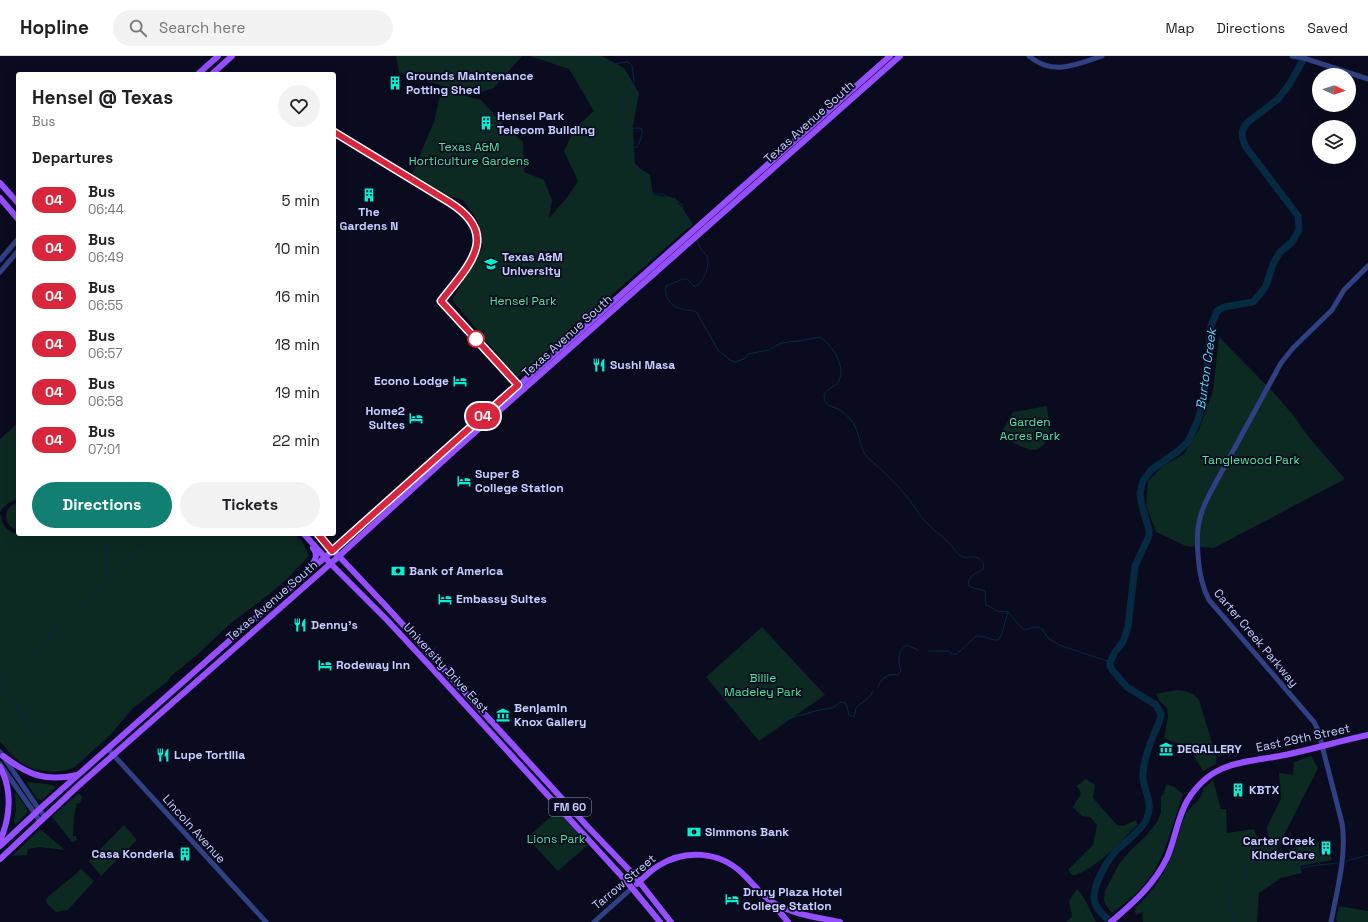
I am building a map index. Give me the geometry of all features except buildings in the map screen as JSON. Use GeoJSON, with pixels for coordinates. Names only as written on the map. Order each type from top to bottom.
{"type":"FeatureCollection","features":[{"type":"Feature","properties":{"kind":"main road"},"geometry":{"type":"LineString","coordinates":[[200,72],[218,56]]}},
{"type":"Feature","properties":{"kind":"main road"},"geometry":{"type":"LineString","coordinates":[[214,72],[232,56]]}},
{"type":"Feature","properties":{"kind":"main road","name":"Texas Avenue South"},"geometry":{"type":"LineString","coordinates":[[0,846],[37,811],[890,56]]}},
{"type":"Feature","properties":{"kind":"main road","name":"Texas Avenue South"},"geometry":{"type":"LineString","coordinates":[[0,859],[114,755],[331,564],[404,496],[900,56]]}},
{"type":"Feature","properties":{"kind":"main road"},"geometry":{"type":"LineString","coordinates":[[838,111],[838,107],[862,86],[863,80]]}},
{"type":"Feature","properties":{"kind":"main road"},"geometry":{"type":"LineString","coordinates":[[738,199],[738,196],[764,172],[768,164]]}},
{"type":"Feature","properties":{"kind":"main road"},"geometry":{"type":"LineString","coordinates":[[0,183],[16,201]]}},
{"type":"Feature","properties":{"kind":"main road"},"geometry":{"type":"LineString","coordinates":[[0,198],[16,217]]}},
{"type":"Feature","properties":{"kind":"main road"},"geometry":{"type":"LineString","coordinates":[[699,234],[704,226],[726,206],[728,200]]}},
{"type":"Feature","properties":{"kind":"main road"},"geometry":{"type":"LineString","coordinates":[[493,417],[494,412],[517,391],[518,385]]}},
{"type":"Feature","properties":{"kind":"main road","name":"FM 60"},"geometry":{"type":"LineString","coordinates":[[306,536],[325,557]]}},
{"type":"Feature","properties":{"kind":"main road","name":"FM 60"},"geometry":{"type":"LineString","coordinates":[[320,536],[338,557]]}},
{"type":"Feature","properties":{"kind":"main road"},"geometry":{"type":"LineString","coordinates":[[307,572],[316,559],[316,555],[309,539]]}},
{"type":"Feature","properties":{"kind":"main road","name":"University Drive East"},"geometry":{"type":"LineString","coordinates":[[325,557],[387,620],[508,751],[632,888],[660,922]]}},
{"type":"Feature","properties":{"kind":"main road","name":"University Drive East"},"geometry":{"type":"LineString","coordinates":[[338,557],[385,605],[588,827],[640,881],[671,922]]}},
{"type":"Feature","properties":{"kind":"main road"},"geometry":{"type":"LineString","coordinates":[[188,678],[194,684]]}},
{"type":"Feature","properties":{"kind":"main road","name":"East 29th Street"},"geometry":{"type":"LineString","coordinates":[[1114,920],[1144,892],[1156,878],[1166,858],[1182,811],[1196,790],[1206,779],[1224,768],[1241,762],[1284,755],[1368,735]]}},
{"type":"Feature","properties":{"kind":"main road"},"geometry":{"type":"LineString","coordinates":[[508,751],[514,752],[521,758],[525,758]]}},
{"type":"Feature","properties":{"kind":"main road"},"geometry":{"type":"LineString","coordinates":[[2,754],[21,769],[40,776],[62,778],[79,774]]}},
{"type":"Feature","properties":{"kind":"main road"},"geometry":{"type":"LineString","coordinates":[[0,767],[6,782],[9,805],[6,826],[0,842]]}},
{"type":"Feature","properties":{"kind":"main road"},"geometry":{"type":"LineString","coordinates":[[528,774],[534,773],[541,780],[549,784]]}},
{"type":"Feature","properties":{"kind":"main road"},"geometry":{"type":"LineString","coordinates":[[571,820],[578,822],[584,828],[588,827]]}},
{"type":"Feature","properties":{"kind":"main road","name":"Tarrow Street"},"geometry":{"type":"LineString","coordinates":[[632,888],[656,867],[675,858],[686,855],[710,855],[735,866],[770,901],[794,912],[840,922]]}},
{"type":"Feature","properties":{"kind":"main road"},"geometry":{"type":"LineString","coordinates":[[770,901],[788,922]]}},
{"type":"Feature","properties":{"kind":"street"},"geometry":{"type":"LineString","coordinates":[[1029,56],[1041,64],[1056,68],[1102,56]]}},
{"type":"Feature","properties":{"kind":"street"},"geometry":{"type":"LineString","coordinates":[[1292,56],[1304,58],[1368,79]]}},
{"type":"Feature","properties":{"kind":"street"},"geometry":{"type":"LineString","coordinates":[[0,260],[16,241]]}},
{"type":"Feature","properties":{"kind":"street"},"geometry":{"type":"LineString","coordinates":[[0,272],[16,253]]}},
{"type":"Feature","properties":{"kind":"street","name":"Carter Creek Parkway"},"geometry":{"type":"LineString","coordinates":[[1331,922],[1343,850],[1344,835],[1318,730],[1314,722],[1215,606],[1206,593],[1198,571],[1197,533],[1200,516],[1206,502],[1281,363],[1293,348],[1332,310],[1344,290],[1368,266]]}},
{"type":"Feature","properties":{"kind":"street","name":"Lincoln Avenue"},"geometry":{"type":"LineString","coordinates":[[108,749],[266,922]]}},
{"type":"Feature","properties":{"kind":"street"},"geometry":{"type":"LineString","coordinates":[[2,754],[37,811]]}},
{"type":"Feature","properties":{"kind":"street"},"geometry":{"type":"LineString","coordinates":[[0,764],[43,819]]}},
{"type":"Feature","properties":{"kind":"street","name":"Tarrow Street"},"geometry":{"type":"LineString","coordinates":[[594,922],[632,888]]}},
{"type":"Feature","properties":{"kind":"green space"},"geometry":{"type":"Polygon","coordinates":[[[396,56],[522,56],[494,88],[471,95],[399,72],[396,56]]]}},
{"type":"Feature","properties":{"kind":"green space","name":"Hensel Park"},"geometry":{"type":"Polygon","coordinates":[[[530,56],[602,56],[624,68],[639,93],[633,126],[635,165],[650,175],[653,195],[675,198],[693,224],[517,378],[452,300],[483,247],[478,221],[463,200],[449,196],[412,174],[435,119],[441,90],[481,100],[503,124],[523,142],[524,172],[544,180],[552,200],[549,218],[566,199],[578,181],[564,151],[575,128],[594,111],[569,69],[530,56]]]}},
{"type":"Feature","properties":{"kind":"green space","name":"Tanglewood Park"},"geometry":{"type":"Polygon","coordinates":[[[1219,337],[1274,393],[1345,479],[1214,548],[1186,546],[1156,532],[1146,505],[1148,481],[1163,466],[1184,454],[1199,429],[1213,391],[1219,337]]]}},
{"type":"Feature","properties":{"kind":"green space","name":"Garden Acres Park"},"geometry":{"type":"Polygon","coordinates":[[[1047,406],[1049,434],[1048,439],[1040,448],[1034,450],[1025,448],[1000,435],[1013,412],[1047,406]]]}},
{"type":"Feature","properties":{"kind":"green space"},"geometry":{"type":"Polygon","coordinates":[[[16,425],[16,500],[8,503],[0,511],[0,439],[16,425]]]}},
{"type":"Feature","properties":{"kind":"green space"},"geometry":{"type":"Polygon","coordinates":[[[16,504],[16,529],[9,525],[6,516],[9,508],[16,504]]]}},
{"type":"Feature","properties":{"kind":"green space"},"geometry":{"type":"Polygon","coordinates":[[[0,515],[6,528],[16,533],[16,536],[296,536],[302,541],[309,556],[286,580],[230,624],[196,656],[172,675],[167,682],[133,708],[111,734],[75,767],[67,770],[50,772],[34,769],[19,761],[0,742],[0,515]]]}},
{"type":"Feature","properties":{"kind":"green space","name":"Billie Madeley Park"},"geometry":{"type":"Polygon","coordinates":[[[762,627],[825,695],[759,741],[706,677],[762,627]]]}},
{"type":"Feature","properties":{"kind":"green space"},"geometry":{"type":"Polygon","coordinates":[[[1176,690],[1189,692],[1199,700],[1216,756],[1216,764],[1203,771],[1190,749],[1164,738],[1168,717],[1167,708],[1160,702],[1156,694],[1176,690]]]}},
{"type":"Feature","properties":{"kind":"green space"},"geometry":{"type":"Polygon","coordinates":[[[1311,756],[1318,768],[1277,849],[1284,852],[1293,848],[1319,842],[1319,853],[1330,853],[1332,860],[1300,866],[1302,873],[1281,878],[1259,893],[1257,922],[1143,922],[1142,912],[1137,915],[1134,911],[1136,910],[1135,908],[1148,895],[1164,872],[1172,855],[1184,819],[1190,808],[1201,797],[1203,789],[1213,780],[1221,809],[1226,809],[1227,833],[1254,829],[1260,845],[1269,844],[1267,827],[1281,799],[1279,773],[1293,775],[1294,762],[1311,756]]]}},
{"type":"Feature","properties":{"kind":"green space"},"geometry":{"type":"Polygon","coordinates":[[[1086,779],[1095,785],[1093,798],[1117,825],[1123,826],[1136,820],[1138,824],[1100,861],[1073,876],[1068,870],[1093,845],[1097,825],[1090,817],[1082,816],[1073,807],[1081,794],[1077,786],[1086,779]]]}},
{"type":"Feature","properties":{"kind":"green space"},"geometry":{"type":"Polygon","coordinates":[[[27,783],[47,784],[56,787],[42,800],[37,799],[27,783]]]}},
{"type":"Feature","properties":{"kind":"green space"},"geometry":{"type":"Polygon","coordinates":[[[1166,784],[1174,787],[1183,794],[1162,856],[1150,878],[1144,885],[1126,903],[1112,913],[1105,904],[1105,891],[1119,864],[1146,836],[1157,822],[1161,812],[1161,797],[1164,794],[1166,784]]]}},
{"type":"Feature","properties":{"kind":"green space"},"geometry":{"type":"Polygon","coordinates":[[[15,793],[27,809],[27,813],[16,824],[14,822],[16,809],[15,793]]]}},
{"type":"Feature","properties":{"kind":"green space"},"geometry":{"type":"Polygon","coordinates":[[[79,793],[82,797],[80,804],[77,803],[74,816],[73,836],[76,836],[77,840],[72,842],[52,817],[79,793]]]}},
{"type":"Feature","properties":{"kind":"green space","name":"Lions Park"},"geometry":{"type":"Polygon","coordinates":[[[558,810],[588,845],[558,871],[527,838],[558,810]]]}},
{"type":"Feature","properties":{"kind":"green space"},"geometry":{"type":"Polygon","coordinates":[[[124,825],[137,840],[101,876],[89,861],[124,825]]]}},
{"type":"Feature","properties":{"kind":"green space"},"geometry":{"type":"Polygon","coordinates":[[[40,829],[65,850],[39,847],[28,849],[27,855],[12,856],[40,829]]]}},
{"type":"Feature","properties":{"kind":"green space"},"geometry":{"type":"Polygon","coordinates":[[[81,869],[94,881],[68,910],[56,912],[47,904],[46,899],[81,869]]]}},
{"type":"Feature","properties":{"kind":"green space"},"geometry":{"type":"Polygon","coordinates":[[[1077,889],[1085,900],[1096,922],[1066,922],[1072,917],[1069,900],[1077,889]]]}},
{"type":"Feature","properties":{"kind":"green space"},"geometry":{"type":"Polygon","coordinates":[[[1339,906],[1368,911],[1368,922],[1338,922],[1336,920],[1339,906]]]}},
{"type":"Feature","properties":{"kind":"waterway"},"geometry":{"type":"LineString","coordinates":[[436,56],[440,62],[452,65],[453,74],[459,75],[468,73],[477,62],[486,56]]}},
{"type":"Feature","properties":{"kind":"waterway"},"geometry":{"type":"LineString","coordinates":[[569,56],[611,64],[628,62],[632,66],[634,81],[630,90],[621,94],[622,105],[620,129],[639,128],[642,129],[642,131],[637,147],[629,148],[627,153],[630,159],[644,173],[646,179],[646,189],[652,194],[662,194],[678,201],[682,205],[691,227]]}},
{"type":"Feature","properties":{"kind":"waterway","name":"Burton Creek"},"geometry":{"type":"LineString","coordinates":[[1110,922],[1096,906],[1094,897],[1095,890],[1097,882],[1109,859],[1133,836],[1146,820],[1149,804],[1143,774],[1148,750],[1161,714],[1156,705],[1127,687],[1110,666],[1110,662],[1115,652],[1123,642],[1128,627],[1135,566],[1149,536],[1149,530],[1140,493],[1143,481],[1151,470],[1177,452],[1188,442],[1198,420],[1204,396],[1211,326],[1217,311],[1224,307],[1253,302],[1266,286],[1273,264],[1280,252],[1292,242],[1299,230],[1298,216],[1245,146],[1242,134],[1247,123],[1278,99],[1289,85],[1302,62]]}},
{"type":"Feature","properties":{"kind":"waterway"},"geometry":{"type":"LineString","coordinates":[[697,240],[702,251],[707,256],[708,264],[706,273],[701,282],[695,287],[687,279],[683,279],[666,286],[666,294],[671,303],[677,308],[697,313],[718,350],[730,360],[735,362],[744,359],[748,354],[769,350],[781,343],[820,337],[825,341],[837,356],[841,368],[841,375],[839,381],[825,393],[824,400],[829,406],[840,410],[849,418],[856,428],[864,453],[904,493],[930,527],[950,544],[961,556],[975,557],[981,561],[984,565],[983,569],[971,577],[968,585],[985,591],[986,605],[997,611],[1008,612],[1025,630],[1039,627],[1048,638],[1059,645],[1110,662]]}},
{"type":"Feature","properties":{"kind":"waterway"},"geometry":{"type":"LineString","coordinates":[[106,579],[108,536]]}},
{"type":"Feature","properties":{"kind":"waterway"},"geometry":{"type":"LineString","coordinates":[[0,681],[43,644],[48,639],[50,632],[53,631],[156,536]]}},
{"type":"Feature","properties":{"kind":"waterway"},"geometry":{"type":"LineString","coordinates":[[929,651],[948,651],[952,654],[957,654],[976,636],[998,640],[1001,636],[1008,612]]}},
{"type":"Feature","properties":{"kind":"waterway"},"geometry":{"type":"LineString","coordinates":[[878,687],[885,677],[898,675],[901,671],[899,656],[904,647],[907,645],[918,650]]}},
{"type":"Feature","properties":{"kind":"waterway"},"geometry":{"type":"LineString","coordinates":[[433,652],[436,646]]}},
{"type":"Feature","properties":{"kind":"waterway"},"geometry":{"type":"LineString","coordinates":[[0,687],[9,696],[28,724],[52,737]]}},
{"type":"Feature","properties":{"kind":"waterway"},"geometry":{"type":"LineString","coordinates":[[776,722],[819,710],[833,708],[840,702],[846,703],[849,715],[854,717],[856,708],[870,696],[873,691]]}},
{"type":"Feature","properties":{"kind":"waterway"},"geometry":{"type":"LineString","coordinates":[[1233,922],[1235,916],[1230,911],[1228,894],[1248,875],[1246,868],[1260,858],[1276,852],[1298,869],[1337,863]]}},
{"type":"Feature","properties":{"kind":"waterway"},"geometry":{"type":"LineString","coordinates":[[1346,861],[1368,855]]}},
{"type":"Feature","properties":{"kind":"bus line","name":"04"},"geometry":{"type":"LineString","coordinates":[[320,536],[332,551],[518,385],[441,301],[476,252],[477,245],[475,228],[470,218],[456,206],[336,133]]}},
{"type":"Feature","properties":{"kind":"place","name":"Grounds Maintenance Potting Shed"},"geometry":{"type":"Point","coordinates":[395,83]}},
{"type":"Feature","properties":{"kind":"place","name":"Hensel Park Telecom Building"},"geometry":{"type":"Point","coordinates":[486,123]}},
{"type":"Feature","properties":{"kind":"place","name":"The Gardens N"},"geometry":{"type":"Point","coordinates":[369,195]}},
{"type":"Feature","properties":{"kind":"place","name":"Texas A&M University"},"geometry":{"type":"Point","coordinates":[491,264]}},
{"type":"Feature","properties":{"kind":"place","name":"Sushi Masa"},"geometry":{"type":"Point","coordinates":[599,365]}},
{"type":"Feature","properties":{"kind":"place","name":"Econo Lodge"},"geometry":{"type":"Point","coordinates":[460,381]}},
{"type":"Feature","properties":{"kind":"place","name":"Home2 Suites"},"geometry":{"type":"Point","coordinates":[416,418]}},
{"type":"Feature","properties":{"kind":"place","name":"Super 8 College Station"},"geometry":{"type":"Point","coordinates":[464,481]}},
{"type":"Feature","properties":{"kind":"place","name":"Bank of America"},"geometry":{"type":"Point","coordinates":[398,571]}},
{"type":"Feature","properties":{"kind":"place","name":"Embassy Suites"},"geometry":{"type":"Point","coordinates":[445,599]}},
{"type":"Feature","properties":{"kind":"place","name":"Denny's"},"geometry":{"type":"Point","coordinates":[300,625]}},
{"type":"Feature","properties":{"kind":"place","name":"Rodeway Inn"},"geometry":{"type":"Point","coordinates":[325,665]}},
{"type":"Feature","properties":{"kind":"place","name":"Benjamin Knox Gallery"},"geometry":{"type":"Point","coordinates":[503,715]}},
{"type":"Feature","properties":{"kind":"place","name":"DEGALLERY"},"geometry":{"type":"Point","coordinates":[1166,749]}},
{"type":"Feature","properties":{"kind":"place","name":"Lupe Tortilla"},"geometry":{"type":"Point","coordinates":[163,755]}},
{"type":"Feature","properties":{"kind":"place","name":"KBTX"},"geometry":{"type":"Point","coordinates":[1238,790]}},
{"type":"Feature","properties":{"kind":"place","name":"Simmons Bank"},"geometry":{"type":"Point","coordinates":[694,832]}},
{"type":"Feature","properties":{"kind":"place","name":"Carter Creek KinderCare"},"geometry":{"type":"Point","coordinates":[1326,848]}},
{"type":"Feature","properties":{"kind":"place","name":"Casa Konderla"},"geometry":{"type":"Point","coordinates":[185,854]}},
{"type":"Feature","properties":{"kind":"place","name":"Drury Plaza Hotel College Station"},"geometry":{"type":"Point","coordinates":[732,899]}},
{"type":"Feature","properties":{"kind":"park label","name":"Texas A&M Horticulture Gardens"},"geometry":{"type":"Point","coordinates":[469,154]}}]}
